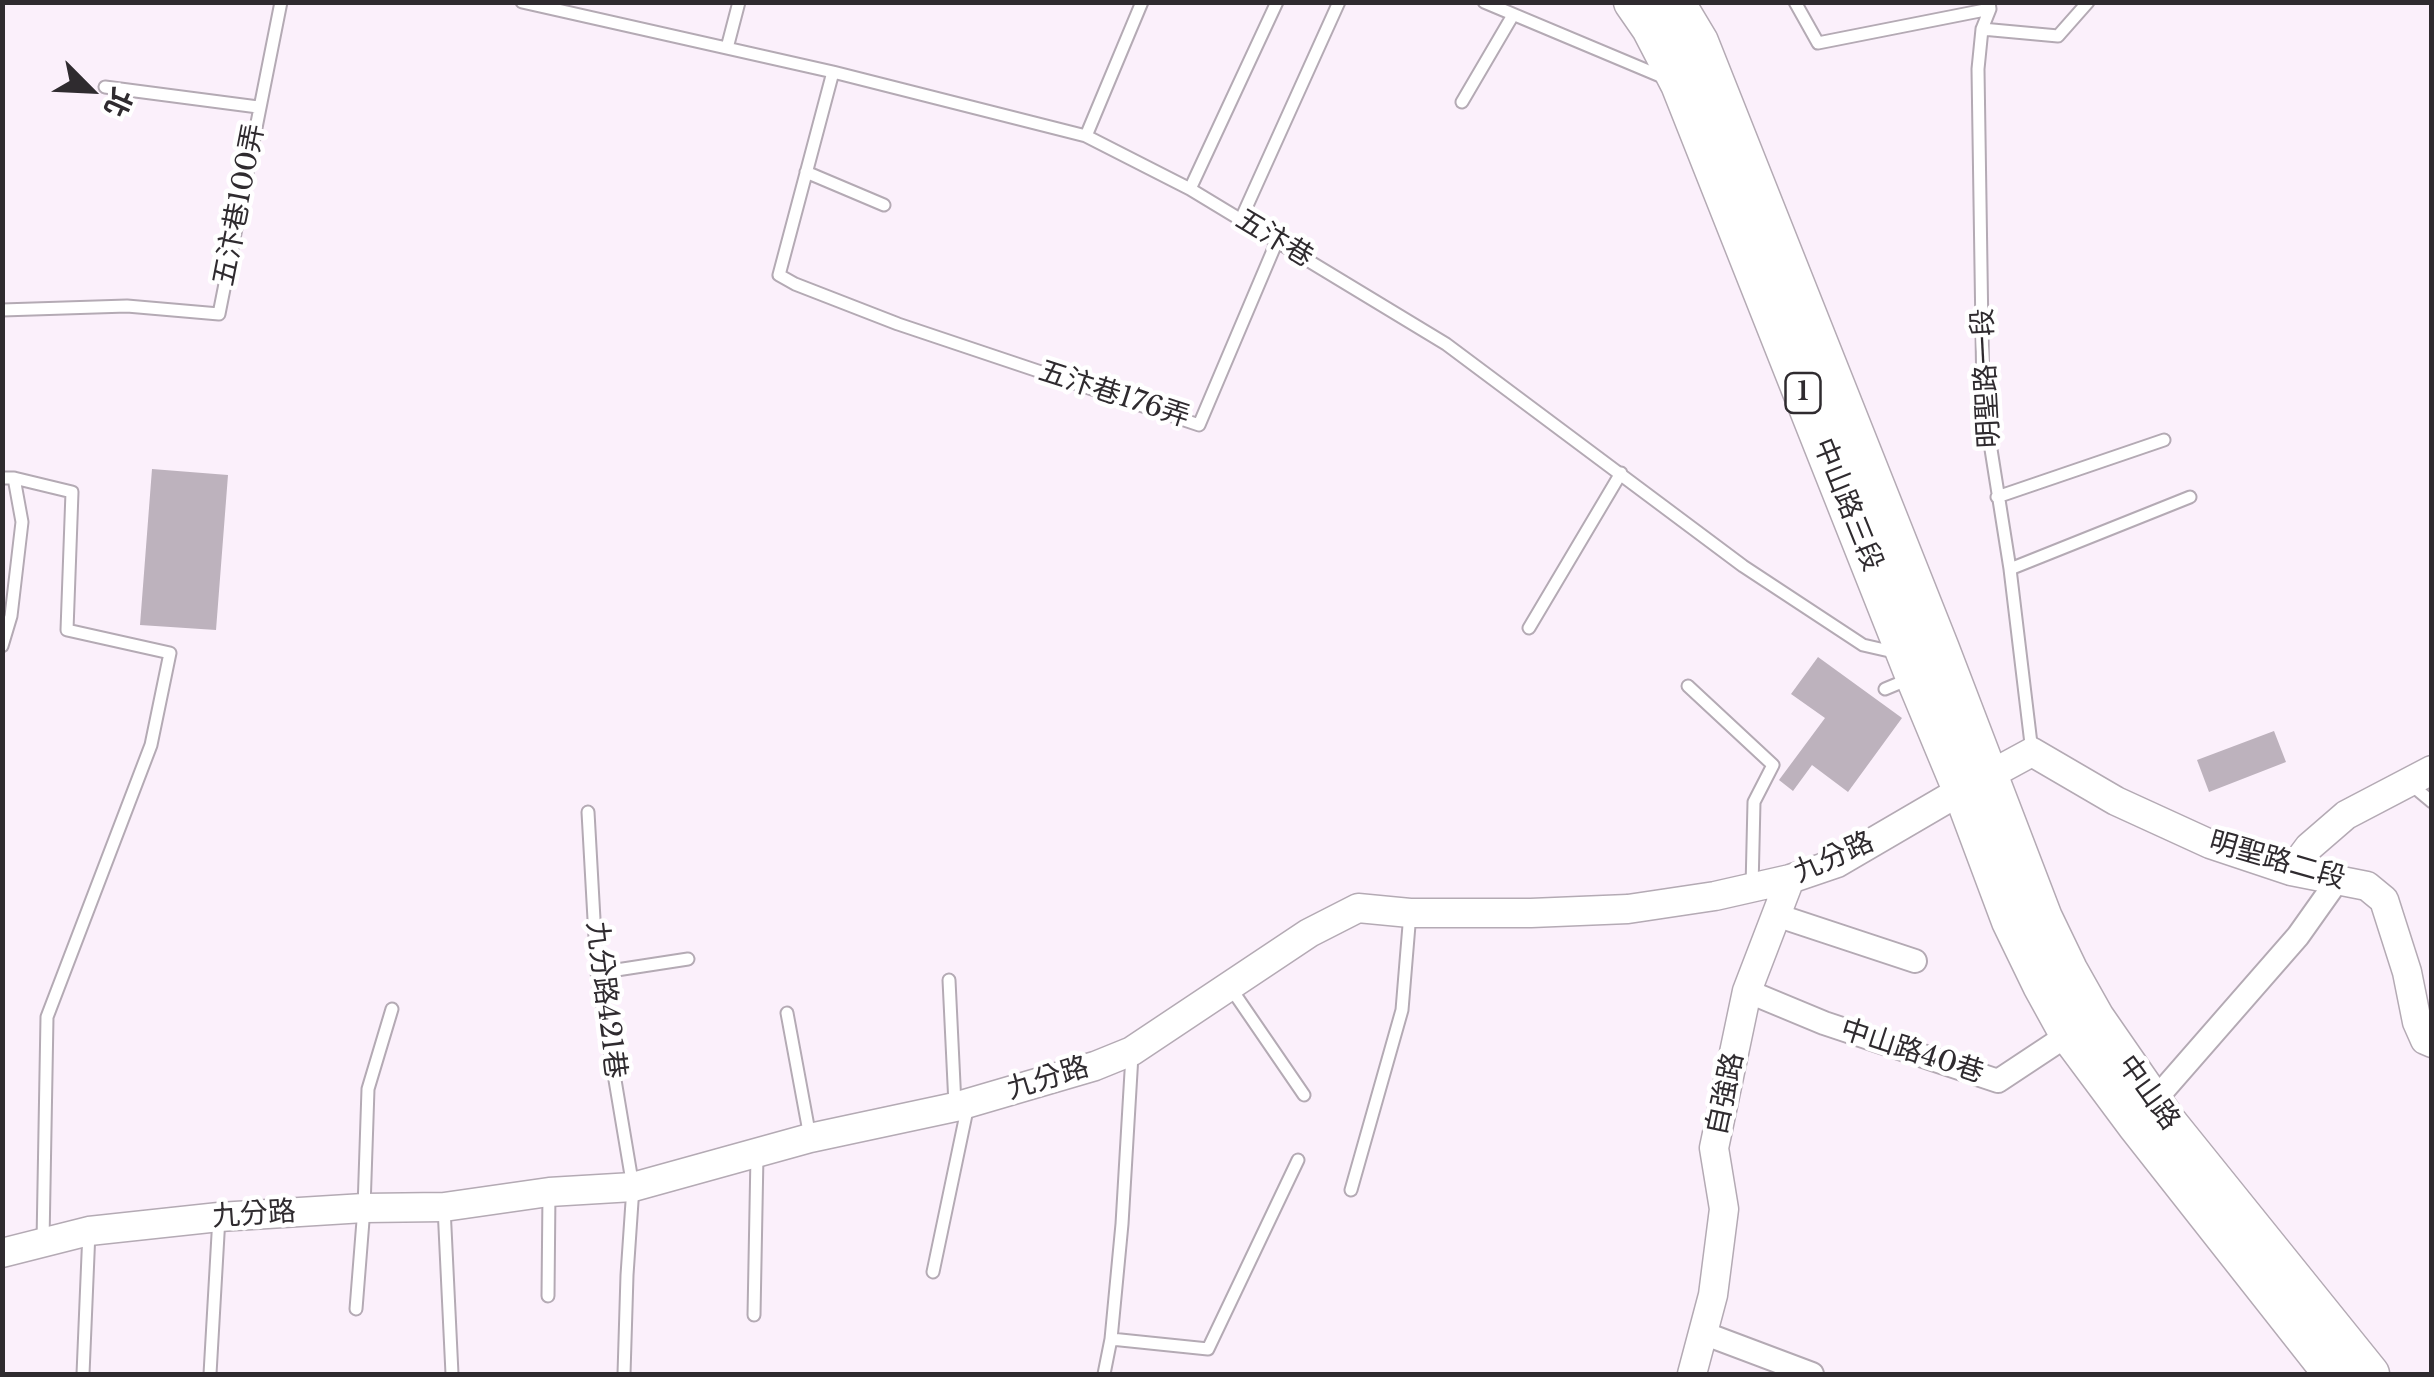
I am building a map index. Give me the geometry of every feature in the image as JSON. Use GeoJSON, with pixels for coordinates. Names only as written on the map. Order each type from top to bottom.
{"type":"FeatureCollection","features":[{"type":"Feature","properties":{"kind":"main road","name":"中山路三段"},"geometry":{"type":"LineString","coordinates":[[1633,2],[1695,77],[1912,667],[1974,783]]}},
{"type":"Feature","properties":{"kind":"main road","name":"中山路三段"},"geometry":{"type":"LineString","coordinates":[[1675,2],[1699,42],[1695,77]]}},
{"type":"Feature","properties":{"kind":"main road","name":"中山路"},"geometry":{"type":"LineString","coordinates":[[1974,783],[2011,921],[2069,1034],[2334,1374]]}},
{"type":"Feature","properties":{"kind":"main road","name":"中山路"},"geometry":{"type":"LineString","coordinates":[[1974,783],[2095,1018],[2153,1102],[2370,1374]]}},
{"type":"Feature","properties":{"kind":"street","name":"九分路"},"geometry":{"type":"LineString","coordinates":[[2,1253],[89,1232],[218,1217],[444,1206],[549,1192],[633,1187],[810,1138],[962,1105],[1094,1066],[1132,1051],[1309,933],[1358,908],[1410,912],[1628,909],[1752,888],[1837,863],[2032,752]]}},
{"type":"Feature","properties":{"kind":"street","name":"明聖路二段"},"geometry":{"type":"LineString","coordinates":[[2032,752],[2132,809],[2210,844],[2291,871],[2367,886],[2384,900],[2418,1022],[2425,1040],[2432,1043]]}},
{"type":"Feature","properties":{"kind":"street"},"geometry":{"type":"LineString","coordinates":[[2291,871],[2309,847],[2346,815],[2420,776]]}},
{"type":"Feature","properties":{"kind":"street","name":"自強路"},"geometry":{"type":"LineString","coordinates":[[1692,1374],[1713,1294],[1724,1210],[1714,1148],[1747,991],[1790,879]]}},
{"type":"Feature","properties":{"kind":"street"},"geometry":{"type":"LineString","coordinates":[[2153,1102],[2298,936],[2337,880]]}},
{"type":"Feature","properties":{"kind":"street"},"geometry":{"type":"LineString","coordinates":[[1776,915],[1915,962]]}},
{"type":"Feature","properties":{"kind":"street","name":"中山路40巷"},"geometry":{"type":"LineString","coordinates":[[1747,991],[1824,1023],[1998,1081],[2069,1034]]}},
{"type":"Feature","properties":{"kind":"street"},"geometry":{"type":"LineString","coordinates":[[1703,1332],[1812,1374]]}},
{"type":"Feature","properties":{"kind":"lane","name":"五汴巷100弄"},"geometry":{"type":"LineString","coordinates":[[2,310],[127,306],[219,314],[281,2]]}},
{"type":"Feature","properties":{"kind":"lane","name":"五汴巷"},"geometry":{"type":"LineString","coordinates":[[522,2],[833,72],[1086,136],[1190,189],[1446,344],[1743,566],[1863,649],[1912,667]]}},
{"type":"Feature","properties":{"kind":"lane"},"geometry":{"type":"LineString","coordinates":[[726,48],[739,2]]}},
{"type":"Feature","properties":{"kind":"lane"},"geometry":{"type":"LineString","coordinates":[[1086,136],[1142,2]]}},
{"type":"Feature","properties":{"kind":"lane"},"geometry":{"type":"LineString","coordinates":[[1190,189],[1277,2]]}},
{"type":"Feature","properties":{"kind":"lane"},"geometry":{"type":"LineString","coordinates":[[1242,220],[1338,2]]}},
{"type":"Feature","properties":{"kind":"lane"},"geometry":{"type":"LineString","coordinates":[[1484,2],[1695,77]]}},
{"type":"Feature","properties":{"kind":"lane"},"geometry":{"type":"LineString","coordinates":[[1795,2],[1818,43],[1990,6]]}},
{"type":"Feature","properties":{"kind":"lane"},"geometry":{"type":"LineString","coordinates":[[1982,30],[2058,36],[2088,2]]}},
{"type":"Feature","properties":{"kind":"lane","name":"明聖路一段"},"geometry":{"type":"LineString","coordinates":[[1990,6],[1982,30],[1978,69],[1983,399],[2010,569],[2032,752]]}},
{"type":"Feature","properties":{"kind":"lane"},"geometry":{"type":"LineString","coordinates":[[1462,102],[1513,14]]}},
{"type":"Feature","properties":{"kind":"lane"},"geometry":{"type":"LineString","coordinates":[[833,72],[806,172],[884,205]]}},
{"type":"Feature","properties":{"kind":"lane"},"geometry":{"type":"LineString","coordinates":[[105,87],[258,106]]}},
{"type":"Feature","properties":{"kind":"lane","name":"五汴巷176弄"},"geometry":{"type":"LineString","coordinates":[[806,172],[779,275],[898,324],[1199,426],[1277,241]]}},
{"type":"Feature","properties":{"kind":"lane"},"geometry":{"type":"LineString","coordinates":[[1997,496],[2164,440]]}},
{"type":"Feature","properties":{"kind":"lane"},"geometry":{"type":"LineString","coordinates":[[1530,628],[1621,473]]}},
{"type":"Feature","properties":{"kind":"lane"},"geometry":{"type":"LineString","coordinates":[[2,646],[11,616],[22,522],[8,478],[72,492],[67,630],[170,653],[152,745],[47,1017],[43,1242]]}},
{"type":"Feature","properties":{"kind":"lane"},"geometry":{"type":"LineString","coordinates":[[2010,569],[2190,496]]}},
{"type":"Feature","properties":{"kind":"lane"},"geometry":{"type":"LineString","coordinates":[[1688,686],[1774,766],[1754,802],[1752,888]]}},
{"type":"Feature","properties":{"kind":"lane"},"geometry":{"type":"LineString","coordinates":[[2420,776],[2432,802]]}},
{"type":"Feature","properties":{"kind":"lane","name":"九分路421巷"},"geometry":{"type":"LineString","coordinates":[[588,812],[597,974],[633,1187],[624,1374]]}},
{"type":"Feature","properties":{"kind":"lane"},"geometry":{"type":"LineString","coordinates":[[1351,1190],[1402,1010],[1410,912]]}},
{"type":"Feature","properties":{"kind":"lane"},"geometry":{"type":"LineString","coordinates":[[597,974],[688,959]]}},
{"type":"Feature","properties":{"kind":"lane"},"geometry":{"type":"LineString","coordinates":[[933,1272],[962,1105],[949,980]]}},
{"type":"Feature","properties":{"kind":"lane"},"geometry":{"type":"LineString","coordinates":[[1230,987],[1304,1094]]}},
{"type":"Feature","properties":{"kind":"lane"},"geometry":{"type":"LineString","coordinates":[[356,1309],[368,1089],[392,1009]]}},
{"type":"Feature","properties":{"kind":"lane"},"geometry":{"type":"LineString","coordinates":[[787,1013],[810,1138]]}},
{"type":"Feature","properties":{"kind":"lane"},"geometry":{"type":"LineString","coordinates":[[1104,1374],[1122,1224],[1132,1051]]}},
{"type":"Feature","properties":{"kind":"lane"},"geometry":{"type":"LineString","coordinates":[[754,1315],[758,1151]]}},
{"type":"Feature","properties":{"kind":"lane"},"geometry":{"type":"LineString","coordinates":[[1111,1339],[1208,1349],[1298,1160]]}},
{"type":"Feature","properties":{"kind":"lane"},"geometry":{"type":"LineString","coordinates":[[548,1296],[549,1192]]}},
{"type":"Feature","properties":{"kind":"lane"},"geometry":{"type":"LineString","coordinates":[[444,1206],[452,1374]]}},
{"type":"Feature","properties":{"kind":"lane"},"geometry":{"type":"LineString","coordinates":[[210,1374],[218,1217]]}},
{"type":"Feature","properties":{"kind":"lane"},"geometry":{"type":"LineString","coordinates":[[83,1374],[89,1232]]}},
{"type":"Feature","properties":{"kind":"building"},"geometry":{"type":"Polygon","coordinates":[[[152,469],[228,475],[216,630],[140,625],[152,469]]]}},
{"type":"Feature","properties":{"kind":"building"},"geometry":{"type":"Polygon","coordinates":[[[1818,657],[1902,718],[1848,792],[1812,765],[1793,791],[1779,780],[1825,718],[1791,694],[1818,657]]]}},
{"type":"Feature","properties":{"kind":"building"},"geometry":{"type":"Polygon","coordinates":[[[2274,731],[2286,762],[2209,792],[2197,760],[2274,731]]]}}]}
